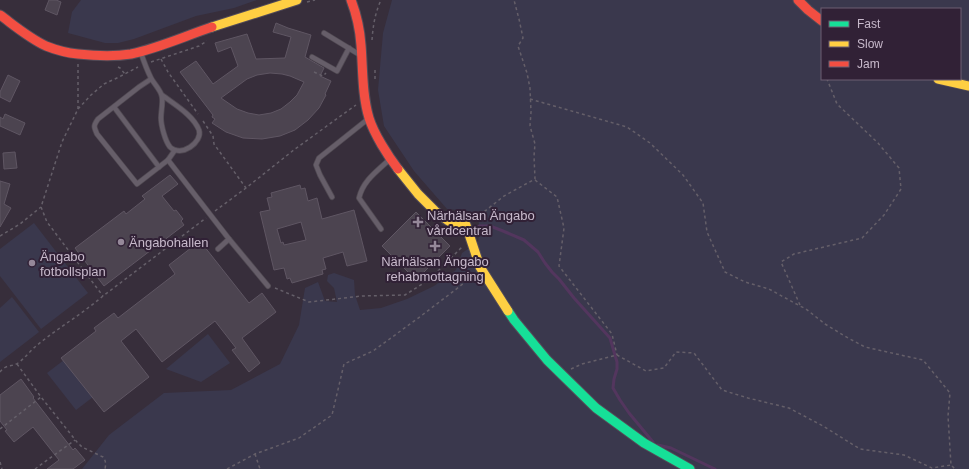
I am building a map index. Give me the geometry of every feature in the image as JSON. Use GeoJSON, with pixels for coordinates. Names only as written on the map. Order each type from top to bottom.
{"type":"FeatureCollection","features":[{"type":"Feature","properties":{"kind":"street"},"geometry":{"type":"LineString","coordinates":[[351,0],[361,42],[369,118],[390,159],[418,194],[435,211],[456,225],[466,225],[480,267],[514,320],[547,360],[596,408],[644,443],[690,469]]}},
{"type":"Feature","properties":{"kind":"street"},"geometry":{"type":"LineString","coordinates":[[798,0],[821,20]]}},
{"type":"Feature","properties":{"kind":"street"},"geometry":{"type":"LineString","coordinates":[[0,15],[41,43],[52,48],[82,55],[106,56],[141,51],[199,31],[301,2]]}},
{"type":"Feature","properties":{"kind":"street"},"geometry":{"type":"LineString","coordinates":[[942,80],[969,86]]}},
{"type":"Feature","properties":{"kind":"lane"},"geometry":{"type":"LineString","coordinates":[[324,33],[362,56]]}},
{"type":"Feature","properties":{"kind":"lane"},"geometry":{"type":"LineString","coordinates":[[312,57],[337,71],[349,48]]}},
{"type":"Feature","properties":{"kind":"lane"},"geometry":{"type":"LineString","coordinates":[[141,51],[144,64],[162,95],[188,115],[200,132],[199,138],[194,144],[183,151],[175,150],[170,147],[167,141],[161,120],[162,95]]}},
{"type":"Feature","properties":{"kind":"lane"},"geometry":{"type":"LineString","coordinates":[[152,79],[139,87],[98,119],[94,124],[94,128],[137,184],[168,160],[175,150]]}},
{"type":"Feature","properties":{"kind":"lane"},"geometry":{"type":"LineString","coordinates":[[114,107],[159,167]]}},
{"type":"Feature","properties":{"kind":"lane"},"geometry":{"type":"LineString","coordinates":[[332,197],[316,165],[319,158],[369,118]]}},
{"type":"Feature","properties":{"kind":"lane"},"geometry":{"type":"LineString","coordinates":[[381,229],[359,198],[361,190],[368,180],[390,159]]}},
{"type":"Feature","properties":{"kind":"lane"},"geometry":{"type":"LineString","coordinates":[[168,160],[229,239],[268,286]]}},
{"type":"Feature","properties":{"kind":"lane"},"geometry":{"type":"LineString","coordinates":[[218,249],[229,239]]}},
{"type":"Feature","properties":{"kind":"path"},"geometry":{"type":"LineString","coordinates":[[301,2],[315,0]]}},
{"type":"Feature","properties":{"kind":"path"},"geometry":{"type":"LineString","coordinates":[[372,44],[375,16],[381,0]]}},
{"type":"Feature","properties":{"kind":"path"},"geometry":{"type":"LineString","coordinates":[[514,0],[523,38],[518,46],[527,73],[530,88],[530,126],[535,144],[535,179],[557,197],[564,228],[559,266],[612,334],[616,355]]}},
{"type":"Feature","properties":{"kind":"path"},"geometry":{"type":"LineString","coordinates":[[0,236],[20,224],[41,207],[62,142],[78,109],[91,95],[104,84],[135,68],[199,46],[210,40]]}},
{"type":"Feature","properties":{"kind":"path"},"geometry":{"type":"LineString","coordinates":[[78,62],[78,109]]}},
{"type":"Feature","properties":{"kind":"path"},"geometry":{"type":"LineString","coordinates":[[0,372],[7,366],[17,364],[35,346],[91,306],[246,188],[294,149],[366,97],[374,87],[376,80],[374,65]]}},
{"type":"Feature","properties":{"kind":"path"},"geometry":{"type":"LineString","coordinates":[[314,72],[323,76],[330,67]]}},
{"type":"Feature","properties":{"kind":"path"},"geometry":{"type":"LineString","coordinates":[[800,306],[781,262],[794,254],[862,238],[884,215],[901,189],[899,168],[878,143],[837,104],[827,80]]}},
{"type":"Feature","properties":{"kind":"path"},"geometry":{"type":"LineString","coordinates":[[530,99],[627,127],[650,143],[683,175],[703,203],[707,232],[725,272],[745,282],[769,289],[806,309],[825,324],[865,347],[923,360],[950,393],[948,416],[951,465],[955,469]]}},
{"type":"Feature","properties":{"kind":"path"},"geometry":{"type":"LineString","coordinates":[[482,214],[504,196],[535,179]]}},
{"type":"Feature","properties":{"kind":"path"},"geometry":{"type":"LineString","coordinates":[[41,207],[47,222],[103,296]]}},
{"type":"Feature","properties":{"kind":"path"},"geometry":{"type":"LineString","coordinates":[[268,286],[309,302],[362,296],[405,295],[430,279],[464,245]]}},
{"type":"Feature","properties":{"kind":"path"},"geometry":{"type":"LineString","coordinates":[[227,469],[255,454],[300,438],[332,415],[344,364],[373,351],[459,287],[474,275],[480,267]]}},
{"type":"Feature","properties":{"kind":"path"},"geometry":{"type":"LineString","coordinates":[[560,372],[582,364],[616,355],[646,371],[664,368],[676,352],[694,353],[722,390],[789,408],[823,426],[860,449],[904,455],[932,468],[951,465]]}},
{"type":"Feature","properties":{"kind":"path"},"geometry":{"type":"LineString","coordinates":[[17,364],[75,440],[82,447],[103,457],[106,464],[105,469]]}},
{"type":"Feature","properties":{"kind":"path"},"geometry":{"type":"LineString","coordinates":[[0,429],[41,396]]}},
{"type":"Feature","properties":{"kind":"path"},"geometry":{"type":"LineString","coordinates":[[35,469],[75,440]]}},
{"type":"Feature","properties":{"kind":"path"},"geometry":{"type":"LineString","coordinates":[[255,454],[260,469]]}},
{"type":"Feature","properties":{"kind":"path"},"geometry":{"type":"LineString","coordinates":[[0,462],[2,469]]}},
{"type":"Feature","properties":{"kind":"shaded area"},"geometry":{"type":"Polygon","coordinates":[[[81,0],[257,0],[234,8],[196,16],[134,39],[118,43],[105,43],[68,33],[72,12],[81,0]]]}},
{"type":"Feature","properties":{"kind":"shaded area"},"geometry":{"type":"Polygon","coordinates":[[[392,0],[969,0],[969,469],[82,469],[109,435],[164,393],[231,390],[280,364],[299,325],[305,288],[318,282],[325,301],[337,302],[334,288],[327,281],[328,275],[334,273],[354,280],[355,295],[360,310],[381,308],[407,299],[434,286],[456,270],[462,253],[478,242],[480,228],[477,216],[468,211],[447,209],[414,171],[384,126],[378,90],[383,33],[392,0]]]}},
{"type":"Feature","properties":{"kind":"shaded area","name":"Ängabo fotbollsplan"},"geometry":{"type":"Polygon","coordinates":[[[34,223],[88,293],[41,329],[0,276],[0,249],[34,223]]]}},
{"type":"Feature","properties":{"kind":"shaded area"},"geometry":{"type":"Polygon","coordinates":[[[12,297],[39,332],[0,362],[0,308],[12,297]]]}},
{"type":"Feature","properties":{"kind":"shaded area"},"geometry":{"type":"Polygon","coordinates":[[[208,334],[230,363],[201,382],[166,369],[208,334]]]}},
{"type":"Feature","properties":{"kind":"shaded area"},"geometry":{"type":"Polygon","coordinates":[[[64,360],[93,397],[76,410],[47,373],[64,360]]]}},
{"type":"Feature","properties":{"kind":"building"},"geometry":{"type":"Polygon","coordinates":[[[49,0],[61,2],[57,15],[45,10],[49,0]]]}},
{"type":"Feature","properties":{"kind":"building"},"geometry":{"type":"Polygon","coordinates":[[[276,23],[311,35],[305,57],[324,68],[320,76],[331,81],[325,94],[326,95],[319,108],[308,120],[295,130],[280,136],[262,139],[243,138],[226,132],[212,123],[215,119],[212,117],[213,115],[180,72],[196,61],[213,84],[238,66],[231,47],[218,52],[215,43],[247,34],[256,59],[285,58],[291,37],[273,32],[276,23]],[[270,73],[257,75],[247,79],[221,98],[237,109],[248,113],[259,115],[271,113],[281,109],[290,102],[297,95],[304,82],[282,74],[270,73]]]}},
{"type":"Feature","properties":{"kind":"building"},"geometry":{"type":"Polygon","coordinates":[[[8,75],[20,81],[10,102],[0,97],[0,92],[8,75]]]}},
{"type":"Feature","properties":{"kind":"building"},"geometry":{"type":"Polygon","coordinates":[[[5,114],[25,123],[20,135],[0,126],[0,117],[3,119],[5,114]]]}},
{"type":"Feature","properties":{"kind":"building"},"geometry":{"type":"Polygon","coordinates":[[[15,152],[17,168],[4,169],[3,153],[15,152]]]}},
{"type":"Feature","properties":{"kind":"building","name":"Ängabohallen"},"geometry":{"type":"Polygon","coordinates":[[[170,175],[178,184],[162,196],[174,211],[176,210],[183,219],[181,221],[184,225],[104,286],[75,248],[124,211],[126,214],[145,199],[142,196],[170,175]]]}},
{"type":"Feature","properties":{"kind":"building"},"geometry":{"type":"Polygon","coordinates":[[[0,181],[10,184],[4,204],[11,208],[0,227],[0,181]]]}},
{"type":"Feature","properties":{"kind":"building"},"geometry":{"type":"Polygon","coordinates":[[[300,185],[301,189],[305,188],[308,201],[317,198],[322,219],[354,210],[367,261],[347,266],[343,252],[323,258],[326,269],[322,270],[323,274],[292,283],[290,278],[287,279],[284,268],[274,270],[260,212],[270,210],[267,198],[272,197],[271,193],[300,185]],[[301,222],[277,229],[281,243],[283,242],[284,245],[306,240],[301,222]]]}},
{"type":"Feature","properties":{"kind":"building"},"geometry":{"type":"Polygon","coordinates":[[[416,212],[450,246],[416,280],[382,246],[416,212]]]}},
{"type":"Feature","properties":{"kind":"building"},"geometry":{"type":"Polygon","coordinates":[[[200,241],[249,303],[262,293],[276,312],[242,338],[260,363],[249,372],[232,350],[236,348],[215,321],[162,362],[136,329],[121,341],[149,377],[104,412],[61,358],[96,331],[94,328],[114,313],[118,318],[175,274],[169,265],[200,241]]]}},
{"type":"Feature","properties":{"kind":"building"},"geometry":{"type":"Polygon","coordinates":[[[21,379],[34,397],[33,398],[73,450],[75,448],[85,460],[73,469],[47,469],[59,460],[33,427],[14,442],[5,431],[7,430],[0,421],[0,395],[21,379]]]}},
{"type":"Feature","properties":{"kind":"waterway"},"geometry":{"type":"LineString","coordinates":[[479,226],[490,226],[524,240],[538,252],[552,272],[610,338],[617,362],[613,388],[629,413],[653,442]]}},
{"type":"Feature","properties":{"kind":"waterway"},"geometry":{"type":"LineString","coordinates":[[658,445],[671,448],[715,469]]}},
{"type":"Feature","properties":{"kind":"traffic: fast"},"geometry":{"type":"LineString","coordinates":[[508,311],[547,360],[596,408],[644,443],[690,469]]}},
{"type":"Feature","properties":{"kind":"traffic: slow"},"geometry":{"type":"LineString","coordinates":[[212,27],[297,0]]}},
{"type":"Feature","properties":{"kind":"traffic: slow"},"geometry":{"type":"LineString","coordinates":[[942,80],[969,86]]}},
{"type":"Feature","properties":{"kind":"traffic: slow"},"geometry":{"type":"LineString","coordinates":[[398,169],[418,194],[435,211],[456,225],[466,225],[480,267],[508,311]]}},
{"type":"Feature","properties":{"kind":"traffic: jam"},"geometry":{"type":"LineString","coordinates":[[351,0],[360,34],[364,91],[369,118],[374,131],[398,169]]}},
{"type":"Feature","properties":{"kind":"traffic: jam"},"geometry":{"type":"LineString","coordinates":[[798,0],[821,20]]}},
{"type":"Feature","properties":{"kind":"traffic: jam"},"geometry":{"type":"LineString","coordinates":[[0,15],[28,36],[46,46],[70,53],[98,56],[131,54],[162,45],[212,27]]}},
{"type":"Feature","properties":{"kind":"place","name":"Närhälsan Ängabo vårdcentral"},"geometry":{"type":"Point","coordinates":[418,222]}},
{"type":"Feature","properties":{"kind":"place","name":"Ängabohallen"},"geometry":{"type":"Point","coordinates":[121,242]}},
{"type":"Feature","properties":{"kind":"place","name":"Närhälsan Ängabo rehabmottagning"},"geometry":{"type":"Point","coordinates":[435,246]}},
{"type":"Feature","properties":{"kind":"place","name":"Ängabo fotbollsplan"},"geometry":{"type":"Point","coordinates":[32,263]}}]}
